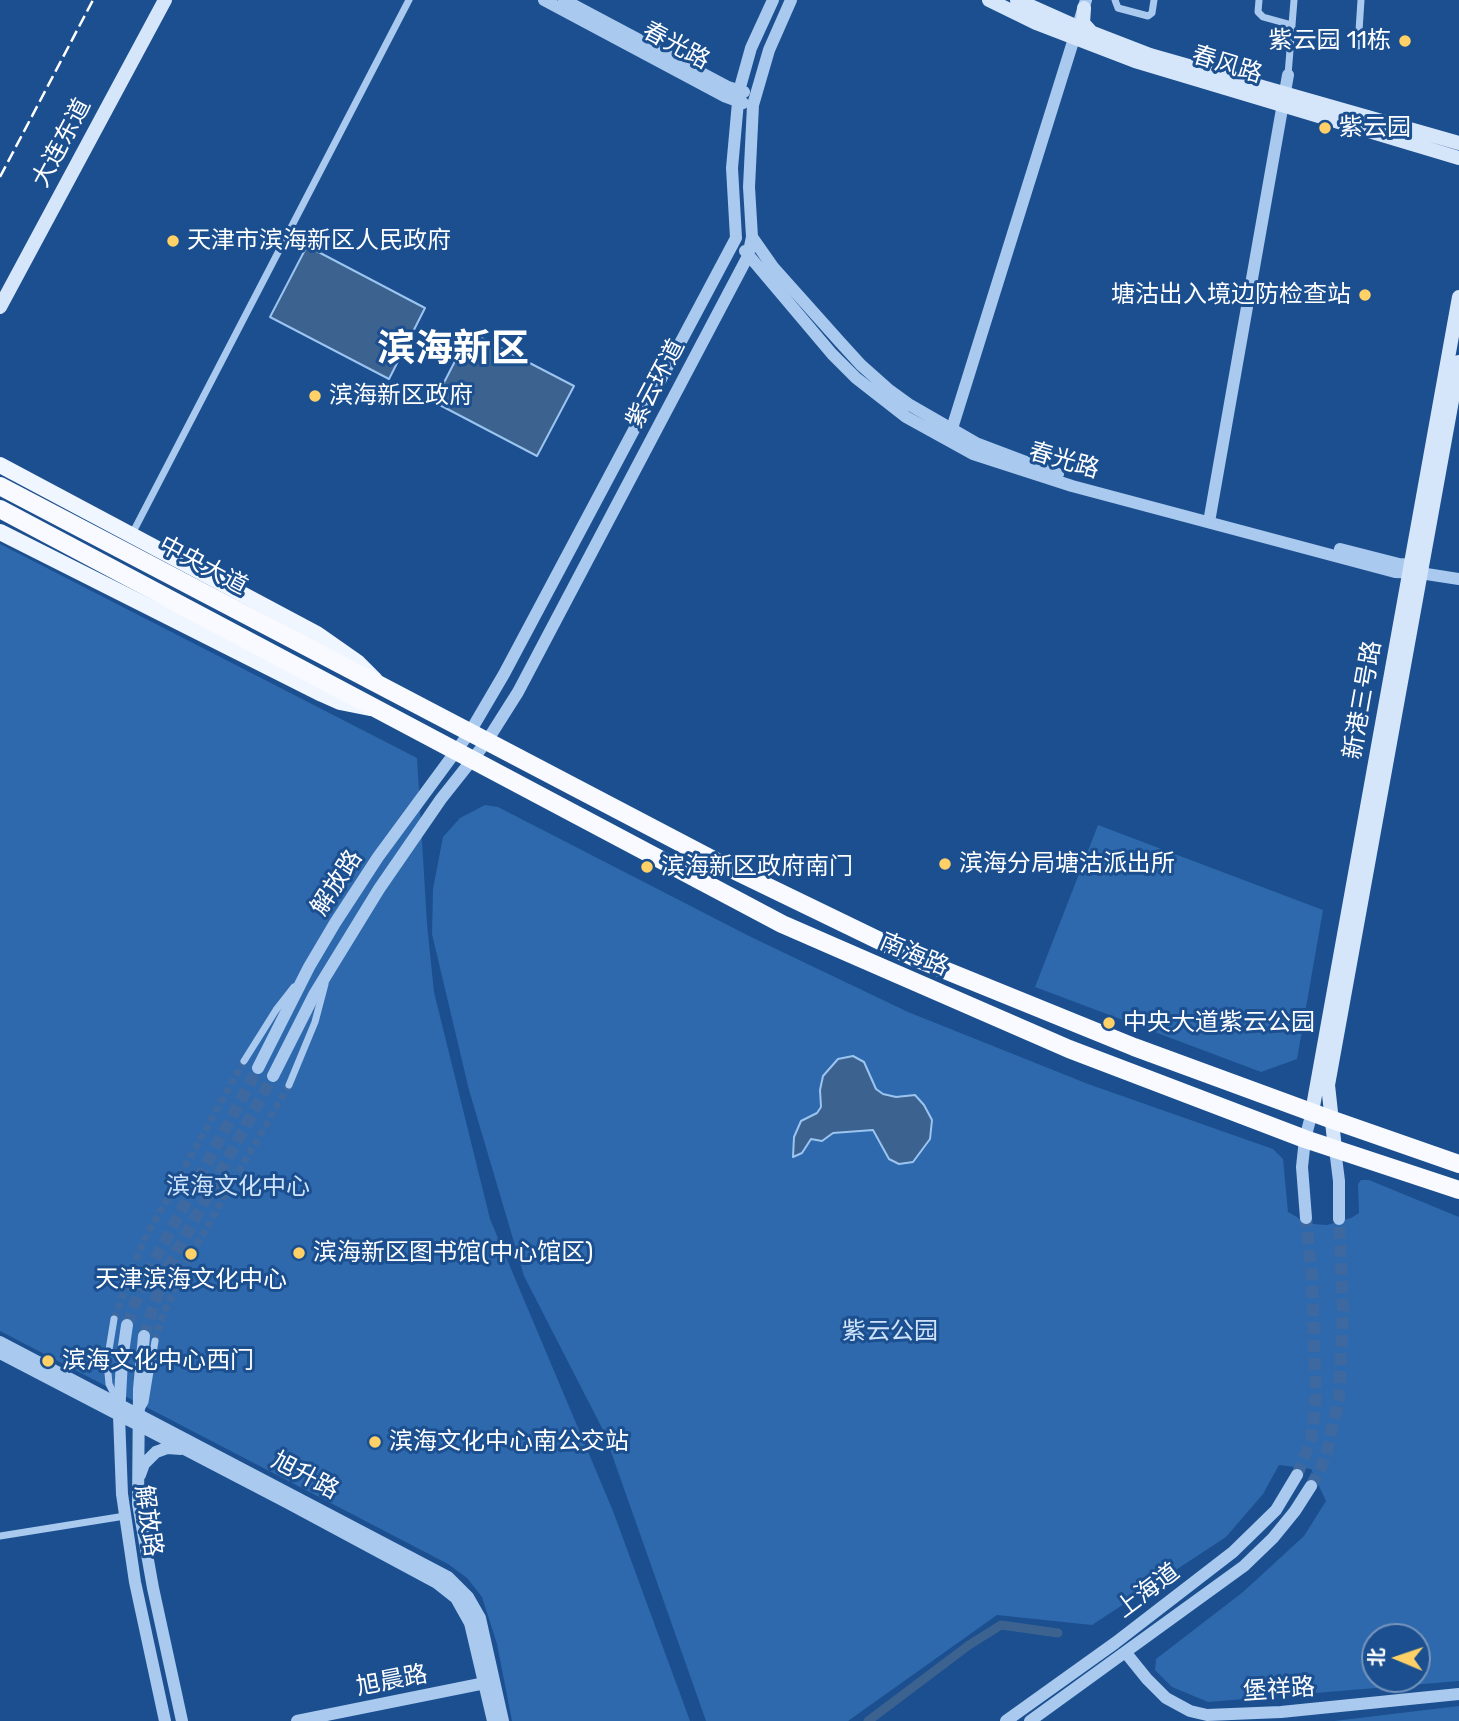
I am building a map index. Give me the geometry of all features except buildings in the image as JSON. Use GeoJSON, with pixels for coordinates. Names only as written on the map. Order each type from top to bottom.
{"type":"FeatureCollection","features":[{"type":"Feature","properties":{"kind":"highway","name":"中央大道"},"geometry":{"type":"LineString","coordinates":[[0,486],[384,689]]}},
{"type":"Feature","properties":{"kind":"highway","name":"中央大道"},"geometry":{"type":"LineString","coordinates":[[0,509],[374,709]]}},
{"type":"Feature","properties":{"kind":"highway","name":"南海路"},"geometry":{"type":"LineString","coordinates":[[384,689],[789,899],[915,958],[1134,1047],[1459,1164]]}},
{"type":"Feature","properties":{"kind":"highway","name":"南海路"},"geometry":{"type":"LineString","coordinates":[[374,709],[782,924],[1069,1049],[1305,1139],[1459,1190]]}},
{"type":"Feature","properties":{"kind":"main road","name":"大连东道"},"geometry":{"type":"LineString","coordinates":[[0,288],[154,0]]}},
{"type":"Feature","properties":{"kind":"main road","name":"大连东道"},"geometry":{"type":"LineString","coordinates":[[0,307],[165,0]]}},
{"type":"Feature","properties":{"kind":"main road","name":"春风路"},"geometry":{"type":"LineString","coordinates":[[989,0],[1074,30]]}},
{"type":"Feature","properties":{"kind":"main road","name":"春风路"},"geometry":{"type":"LineString","coordinates":[[1017,0],[1092,39],[1459,154]]}},
{"type":"Feature","properties":{"kind":"main road"},"geometry":{"type":"LineString","coordinates":[[1081,3],[1083,23],[1092,39]]}},
{"type":"Feature","properties":{"kind":"main road","name":"新港三号路"},"geometry":{"type":"LineString","coordinates":[[1335,1149],[1328,1085],[1459,297]]}},
{"type":"Feature","properties":{"kind":"main road","name":"新港三号路"},"geometry":{"type":"LineString","coordinates":[[1312,1112],[1415,569],[1459,362]]}},
{"type":"Feature","properties":{"kind":"main road"},"geometry":{"type":"LineString","coordinates":[[0,466],[317,634],[357,662],[384,689]]}},
{"type":"Feature","properties":{"kind":"main road"},"geometry":{"type":"LineString","coordinates":[[0,533],[322,694],[340,702],[374,709]]}},
{"type":"Feature","properties":{"kind":"street"},"geometry":{"type":"LineString","coordinates":[[132,535],[408,0]]}},
{"type":"Feature","properties":{"kind":"street","name":"春光路"},"geometry":{"type":"LineString","coordinates":[[544,0],[738,96],[754,100]]}},
{"type":"Feature","properties":{"kind":"street","name":"春光路"},"geometry":{"type":"LineString","coordinates":[[564,0],[738,96]]}},
{"type":"Feature","properties":{"kind":"street"},"geometry":{"type":"LineString","coordinates":[[736,238],[732,168],[738,96],[751,48],[774,0]]}},
{"type":"Feature","properties":{"kind":"street","name":"紫云环道"},"geometry":{"type":"LineString","coordinates":[[473,761],[530,670],[748,256],[752,237],[749,187],[754,100],[769,50],[791,0]]}},
{"type":"Feature","properties":{"kind":"street"},"geometry":{"type":"LineString","coordinates":[[1115,0],[1118,8],[1147,16],[1152,13],[1154,0]]}},
{"type":"Feature","properties":{"kind":"street"},"geometry":{"type":"LineString","coordinates":[[1259,0],[1258,12],[1263,17],[1292,25]]}},
{"type":"Feature","properties":{"kind":"street"},"geometry":{"type":"LineString","coordinates":[[1210,518],[1285,100],[1294,0]]}},
{"type":"Feature","properties":{"kind":"street"},"geometry":{"type":"LineString","coordinates":[[1358,46],[1361,0]]}},
{"type":"Feature","properties":{"kind":"street"},"geometry":{"type":"LineString","coordinates":[[946,434],[1081,3]]}},
{"type":"Feature","properties":{"kind":"street","name":"春光路"},"geometry":{"type":"LineString","coordinates":[[752,237],[773,267],[861,365],[973,454],[1033,475],[1459,579]]}},
{"type":"Feature","properties":{"kind":"street","name":"春光路"},"geometry":{"type":"LineString","coordinates":[[736,238],[748,256],[832,354],[856,378],[894,410],[946,434]]}},
{"type":"Feature","properties":{"kind":"street","name":"紫云环道"},"geometry":{"type":"LineString","coordinates":[[470,732],[571,551],[736,238]]}},
{"type":"Feature","properties":{"kind":"street","name":"春光路"},"geometry":{"type":"LineString","coordinates":[[1415,569],[1459,572]]}},
{"type":"Feature","properties":{"kind":"street","name":"解放路"},"geometry":{"type":"LineString","coordinates":[[258,1068],[309,967],[378,857],[470,732]]}},
{"type":"Feature","properties":{"kind":"street","name":"解放路"},"geometry":{"type":"LineString","coordinates":[[273,1076],[327,973],[409,843],[473,761]]}},
{"type":"Feature","properties":{"kind":"street"},"geometry":{"type":"LineString","coordinates":[[244,1061],[276,1010],[309,967]]}},
{"type":"Feature","properties":{"kind":"street"},"geometry":{"type":"LineString","coordinates":[[289,1085],[315,1022],[327,973]]}},
{"type":"Feature","properties":{"kind":"street"},"geometry":{"type":"LineString","coordinates":[[1306,1218],[1302,1167],[1312,1112]]}},
{"type":"Feature","properties":{"kind":"street"},"geometry":{"type":"LineString","coordinates":[[1335,1149],[1339,1181],[1339,1219]]}},
{"type":"Feature","properties":{"kind":"street"},"geometry":{"type":"LineString","coordinates":[[114,1319],[107,1373],[119,1410]]}},
{"type":"Feature","properties":{"kind":"street","name":"解放路"},"geometry":{"type":"LineString","coordinates":[[127,1325],[119,1410],[120,1474],[135,1582],[165,1721]]}},
{"type":"Feature","properties":{"kind":"street","name":"解放路"},"geometry":{"type":"LineString","coordinates":[[150,1339],[138,1419],[138,1504],[181,1721]]}},
{"type":"Feature","properties":{"kind":"street","name":"旭升路"},"geometry":{"type":"LineString","coordinates":[[0,1342],[119,1410]]}},
{"type":"Feature","properties":{"kind":"street","name":"旭升路"},"geometry":{"type":"LineString","coordinates":[[0,1353],[138,1419],[449,1577],[468,1597],[480,1618],[492,1721]]}},
{"type":"Feature","properties":{"kind":"street","name":"旭升路"},"geometry":{"type":"LineString","coordinates":[[138,1419],[188,1450],[438,1583],[456,1598],[466,1615],[503,1721]]}},
{"type":"Feature","properties":{"kind":"street"},"geometry":{"type":"LineString","coordinates":[[138,1486],[142,1468],[151,1455],[167,1448],[188,1450]]}},
{"type":"Feature","properties":{"kind":"street","name":"上海道"},"geometry":{"type":"LineString","coordinates":[[1006,1721],[1115,1643],[1233,1552],[1276,1510],[1297,1475]]}},
{"type":"Feature","properties":{"kind":"street","name":"上海道"},"geometry":{"type":"LineString","coordinates":[[1030,1721],[1210,1592],[1257,1555],[1295,1511],[1311,1486]]}},
{"type":"Feature","properties":{"kind":"street"},"geometry":{"type":"LineString","coordinates":[[0,1536],[125,1516]]}},
{"type":"Feature","properties":{"kind":"street","name":"堡祥路"},"geometry":{"type":"LineString","coordinates":[[1126,1653],[1166,1698],[1190,1711],[1207,1715],[1281,1716],[1459,1694]]}},
{"type":"Feature","properties":{"kind":"street","name":"旭晨路"},"geometry":{"type":"LineString","coordinates":[[298,1721],[489,1683]]}},
{"type":"Feature","properties":{"kind":"green space","name":"滨海文化中心"},"geometry":{"type":"Polygon","coordinates":[[[0,544],[417,758],[434,992],[490,1219],[613,1511],[690,1721],[512,1721],[497,1644],[482,1597],[467,1578],[448,1564],[0,1331],[0,544]]]}},
{"type":"Feature","properties":{"kind":"green space","name":"紫云公园"},"geometry":{"type":"Polygon","coordinates":[[[485,805],[498,807],[749,936],[908,1012],[1088,1084],[1273,1149],[1283,1159],[1288,1212],[1302,1220],[1327,1225],[1359,1213],[1358,1184],[1361,1180],[1369,1180],[1459,1217],[1459,1681],[1431,1683],[1431,1623],[1361,1623],[1361,1689],[1208,1702],[1172,1687],[1155,1670],[1156,1659],[1243,1592],[1304,1536],[1326,1501],[1311,1469],[1279,1465],[1263,1494],[1226,1537],[1092,1625],[997,1615],[848,1721],[706,1721],[604,1432],[524,1276],[469,1090],[432,934],[433,889],[443,837],[460,818],[485,805]]]}},
{"type":"Feature","properties":{"kind":"green space"},"geometry":{"type":"Polygon","coordinates":[[[1098,825],[1323,910],[1297,1059],[1261,1072],[1035,987],[1098,825]]]}},
{"type":"Feature","properties":{"kind":"green space"},"geometry":{"type":"Polygon","coordinates":[[[1459,1706],[1459,1721],[1334,1721],[1459,1706]]]}},
{"type":"Feature","properties":{"kind":"shaded area"},"geometry":{"type":"Polygon","coordinates":[[[307,246],[425,308],[389,379],[270,317],[307,246]]]}},
{"type":"Feature","properties":{"kind":"shaded area"},"geometry":{"type":"Polygon","coordinates":[[[470,332],[574,386],[537,456],[434,402],[470,332]]]}},
{"type":"Feature","properties":{"kind":"shaded area"},"geometry":{"type":"Polygon","coordinates":[[[853,1056],[864,1062],[876,1089],[883,1094],[896,1097],[915,1095],[924,1105],[932,1120],[930,1139],[913,1162],[899,1164],[889,1159],[873,1130],[833,1133],[822,1141],[811,1139],[802,1153],[793,1157],[794,1137],[801,1121],[817,1113],[821,1107],[823,1076],[838,1059],[853,1056]]]}},
{"type":"Feature","properties":{"kind":"waterway"},"geometry":{"type":"LineString","coordinates":[[868,1721],[969,1645],[1001,1625],[1058,1633]]}},
{"type":"Feature","properties":{"kind":"tunnel"},"geometry":{"type":"LineString","coordinates":[[114,1319],[143,1242],[244,1061]]}},
{"type":"Feature","properties":{"kind":"tunnel"},"geometry":{"type":"LineString","coordinates":[[127,1325],[144,1280],[258,1068]]}},
{"type":"Feature","properties":{"kind":"tunnel"},"geometry":{"type":"LineString","coordinates":[[144,1336],[164,1275],[273,1076]]}},
{"type":"Feature","properties":{"kind":"tunnel"},"geometry":{"type":"LineString","coordinates":[[155,1341],[162,1317],[184,1267],[289,1085]]}},
{"type":"Feature","properties":{"kind":"tunnel"},"geometry":{"type":"LineString","coordinates":[[1297,1475],[1311,1440],[1316,1398],[1312,1279],[1306,1218]]}},
{"type":"Feature","properties":{"kind":"tunnel"},"geometry":{"type":"LineString","coordinates":[[1311,1486],[1327,1451],[1339,1398],[1343,1311],[1339,1219]]}},
{"type":"Feature","properties":{"kind":"railway"},"geometry":{"type":"LineString","coordinates":[[0,177],[93,0]]}},
{"type":"Feature","properties":{"kind":"place","name":"紫云园 11栋"},"geometry":{"type":"Point","coordinates":[1405,41]}},
{"type":"Feature","properties":{"kind":"place","name":"紫云园"},"geometry":{"type":"Point","coordinates":[1325,128]}},
{"type":"Feature","properties":{"kind":"place","name":"天津市滨海新区人民政府"},"geometry":{"type":"Point","coordinates":[173,241]}},
{"type":"Feature","properties":{"kind":"place","name":"塘沽出入境边防检查站"},"geometry":{"type":"Point","coordinates":[1365,295]}},
{"type":"Feature","properties":{"kind":"place","name":"滨海新区政府"},"geometry":{"type":"Point","coordinates":[315,396]}},
{"type":"Feature","properties":{"kind":"place","name":"滨海分局塘沽派出所"},"geometry":{"type":"Point","coordinates":[945,864]}},
{"type":"Feature","properties":{"kind":"place","name":"滨海新区政府南门"},"geometry":{"type":"Point","coordinates":[647,867]}},
{"type":"Feature","properties":{"kind":"place","name":"中央大道紫云公园"},"geometry":{"type":"Point","coordinates":[1109,1023]}},
{"type":"Feature","properties":{"kind":"place","name":"滨海新区图书馆(中心馆区)"},"geometry":{"type":"Point","coordinates":[299,1253]}},
{"type":"Feature","properties":{"kind":"place","name":"天津滨海文化中心"},"geometry":{"type":"Point","coordinates":[191,1254]}},
{"type":"Feature","properties":{"kind":"place","name":"滨海文化中心西门"},"geometry":{"type":"Point","coordinates":[48,1361]}},
{"type":"Feature","properties":{"kind":"place","name":"滨海文化中心南公交站"},"geometry":{"type":"Point","coordinates":[375,1442]}},
{"type":"Feature","properties":{"kind":"district","name":"滨海新区"},"geometry":{"type":"Point","coordinates":[453,350]}}]}
